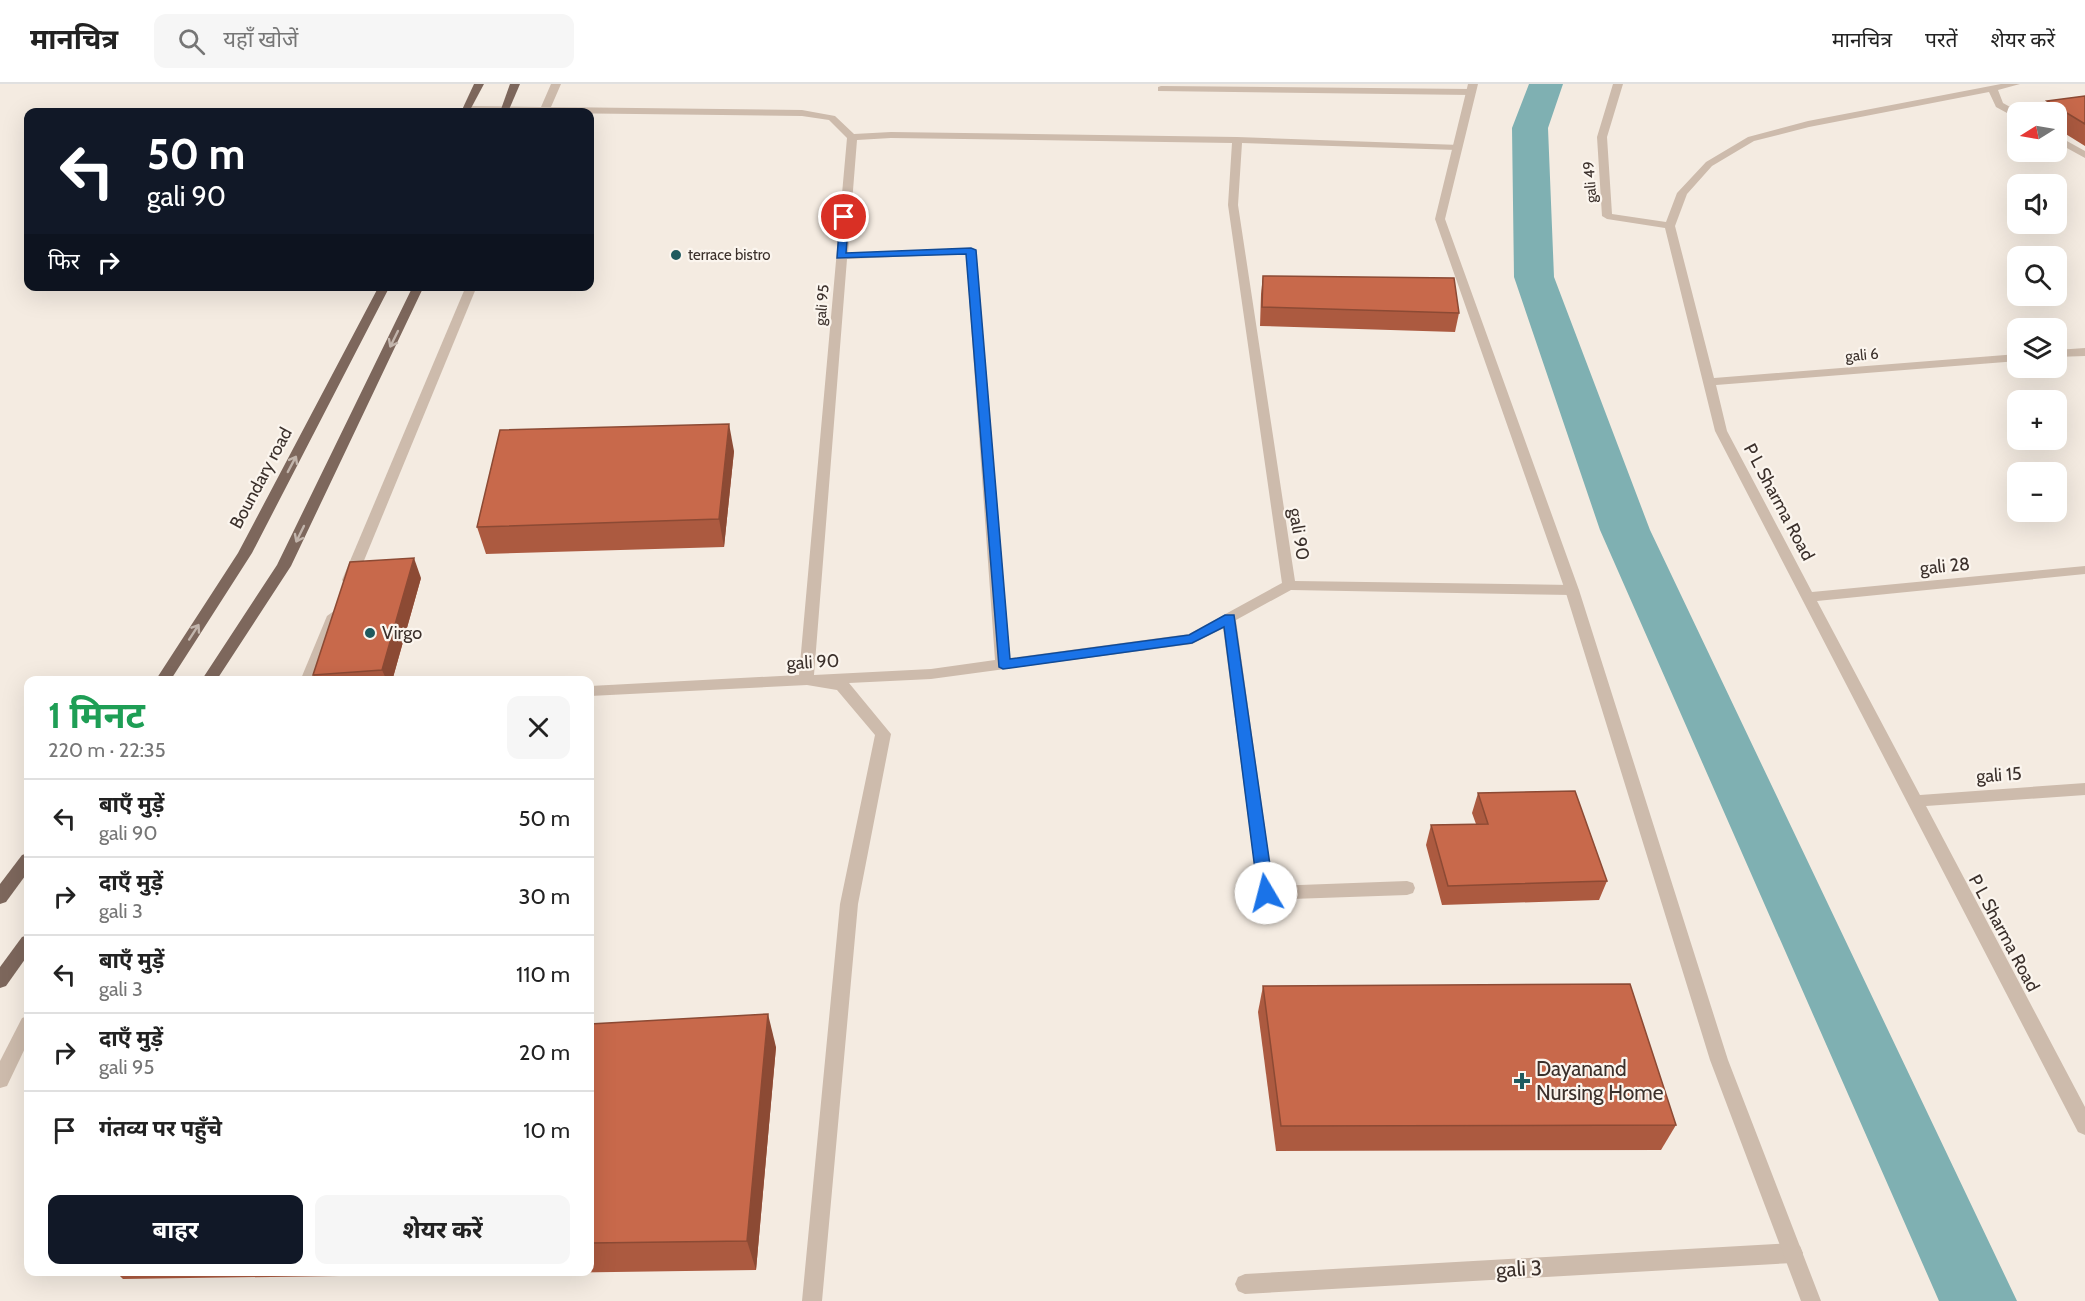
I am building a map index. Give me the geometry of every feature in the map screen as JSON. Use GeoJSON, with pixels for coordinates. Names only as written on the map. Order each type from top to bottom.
{"type":"FeatureCollection","features":[{"type":"Feature","properties":{"kind":"main road"},"geometry":{"type":"LineString","coordinates":[[467,108],[479,84]]}},
{"type":"Feature","properties":{"kind":"main road"},"geometry":{"type":"LineString","coordinates":[[506,108],[515,84]]}},
{"type":"Feature","properties":{"kind":"main road","name":"Boundary road"},"geometry":{"type":"LineString","coordinates":[[165,676],[245,553],[382,291]]}},
{"type":"Feature","properties":{"kind":"main road"},"geometry":{"type":"LineString","coordinates":[[211,676],[284,566],[417,291]]}},
{"type":"Feature","properties":{"kind":"main road"},"geometry":{"type":"LineString","coordinates":[[0,897],[24,865]]}},
{"type":"Feature","properties":{"kind":"main road"},"geometry":{"type":"LineString","coordinates":[[0,981],[24,948]]}},
{"type":"Feature","properties":{"kind":"street"},"geometry":{"type":"LineString","coordinates":[[546,108],[556,84]]}},
{"type":"Feature","properties":{"kind":"street","name":"gali 49"},"geometry":{"type":"LineString","coordinates":[[1617,84],[1602,137],[1607,216],[1671,226]]}},
{"type":"Feature","properties":{"kind":"street"},"geometry":{"type":"LineString","coordinates":[[1671,226],[1682,193],[1709,164],[1751,139],[1860,113],[2016,84]]}},
{"type":"Feature","properties":{"kind":"street"},"geometry":{"type":"LineString","coordinates":[[1161,89],[1472,88],[1440,219],[1572,590],[1719,1060],[1811,1301]]}},
{"type":"Feature","properties":{"kind":"street"},"geometry":{"type":"LineString","coordinates":[[1993,90],[1999,105],[2007,110]]}},
{"type":"Feature","properties":{"kind":"street"},"geometry":{"type":"LineString","coordinates":[[594,111],[802,113],[832,118],[852,137],[891,135],[1237,140],[1457,147]]}},
{"type":"Feature","properties":{"kind":"street","name":"gali 95"},"geometry":{"type":"LineString","coordinates":[[806,680],[852,137]]}},
{"type":"Feature","properties":{"kind":"street","name":"gali 90"},"geometry":{"type":"LineString","coordinates":[[594,691],[931,674],[1192,639],[1289,585],[1233,205],[1237,140]]}},
{"type":"Feature","properties":{"kind":"street"},"geometry":{"type":"LineString","coordinates":[[2067,144],[2085,155]]}},
{"type":"Feature","properties":{"kind":"street","name":"P L Sharma Road"},"geometry":{"type":"LineString","coordinates":[[1671,226],[1722,431],[2085,1126]]}},
{"type":"Feature","properties":{"kind":"street"},"geometry":{"type":"LineString","coordinates":[[841,256],[971,250],[1003,664]]}},
{"type":"Feature","properties":{"kind":"street"},"geometry":{"type":"LineString","coordinates":[[309,676],[470,291]]}},
{"type":"Feature","properties":{"kind":"street"},"geometry":{"type":"LineString","coordinates":[[2067,353],[2085,352]]}},
{"type":"Feature","properties":{"kind":"street","name":"gali 6"},"geometry":{"type":"LineString","coordinates":[[1710,382],[2007,358]]}},
{"type":"Feature","properties":{"kind":"street","name":"gali 28"},"geometry":{"type":"LineString","coordinates":[[1808,597],[2085,570]]}},
{"type":"Feature","properties":{"kind":"street"},"geometry":{"type":"LineString","coordinates":[[1289,585],[1572,590]]}},
{"type":"Feature","properties":{"kind":"street"},"geometry":{"type":"LineString","coordinates":[[1229,618],[1266,893],[1407,888]]}},
{"type":"Feature","properties":{"kind":"street"},"geometry":{"type":"LineString","coordinates":[[806,680],[842,686],[883,734],[849,904],[812,1301]]}},
{"type":"Feature","properties":{"kind":"street","name":"gali 15"},"geometry":{"type":"LineString","coordinates":[[1915,801],[2085,789]]}},
{"type":"Feature","properties":{"kind":"street"},"geometry":{"type":"LineString","coordinates":[[0,1080],[24,1032]]}},
{"type":"Feature","properties":{"kind":"street","name":"gali 3"},"geometry":{"type":"LineString","coordinates":[[1245,1284],[1793,1253]]}},
{"type":"Feature","properties":{"kind":"building"},"geometry":{"type":"Polygon","coordinates":[[[2085,96],[2085,124],[2067,113],[2067,102],[2047,101],[2085,96]]]}},
{"type":"Feature","properties":{"kind":"building"},"geometry":{"type":"Polygon","coordinates":[[[1263,276],[1454,278],[1459,313],[1262,307],[1263,276]]]}},
{"type":"Feature","properties":{"kind":"building"},"geometry":{"type":"Polygon","coordinates":[[[729,424],[719,519],[477,527],[500,430],[729,424]]]}},
{"type":"Feature","properties":{"kind":"building"},"geometry":{"type":"Polygon","coordinates":[[[414,558],[382,670],[313,675],[350,562],[414,558]]]}},
{"type":"Feature","properties":{"kind":"building"},"geometry":{"type":"Polygon","coordinates":[[[1575,791],[1607,881],[1448,886],[1431,825],[1488,824],[1478,793],[1575,791]]]}},
{"type":"Feature","properties":{"kind":"building"},"geometry":{"type":"Polygon","coordinates":[[[1630,984],[1676,1125],[1281,1126],[1263,986],[1630,984]]]}},
{"type":"Feature","properties":{"kind":"building"},"geometry":{"type":"Polygon","coordinates":[[[768,1014],[747,1241],[594,1243],[594,1024],[768,1014]]]}},
{"type":"Feature","properties":{"kind":"waterway"},"geometry":{"type":"LineString","coordinates":[[1546,84],[1530,128],[1534,277],[1625,530],[1978,1301]]}},
{"type":"Feature","properties":{"kind":"place","name":"terrace bistro"},"geometry":{"type":"Point","coordinates":[676,255]}},
{"type":"Feature","properties":{"kind":"place","name":"Virgo"},"geometry":{"type":"Point","coordinates":[370,633]}},
{"type":"Feature","properties":{"kind":"place","name":"Dayanand Nursing Home"},"geometry":{"type":"Point","coordinates":[1522,1081]}},
{"type":"Feature","properties":{"kind":"route"},"geometry":{"type":"LineString","coordinates":[[844,217],[841,256],[971,250],[1003,664],[1192,639],[1229,618],[1266,893]]}}]}
